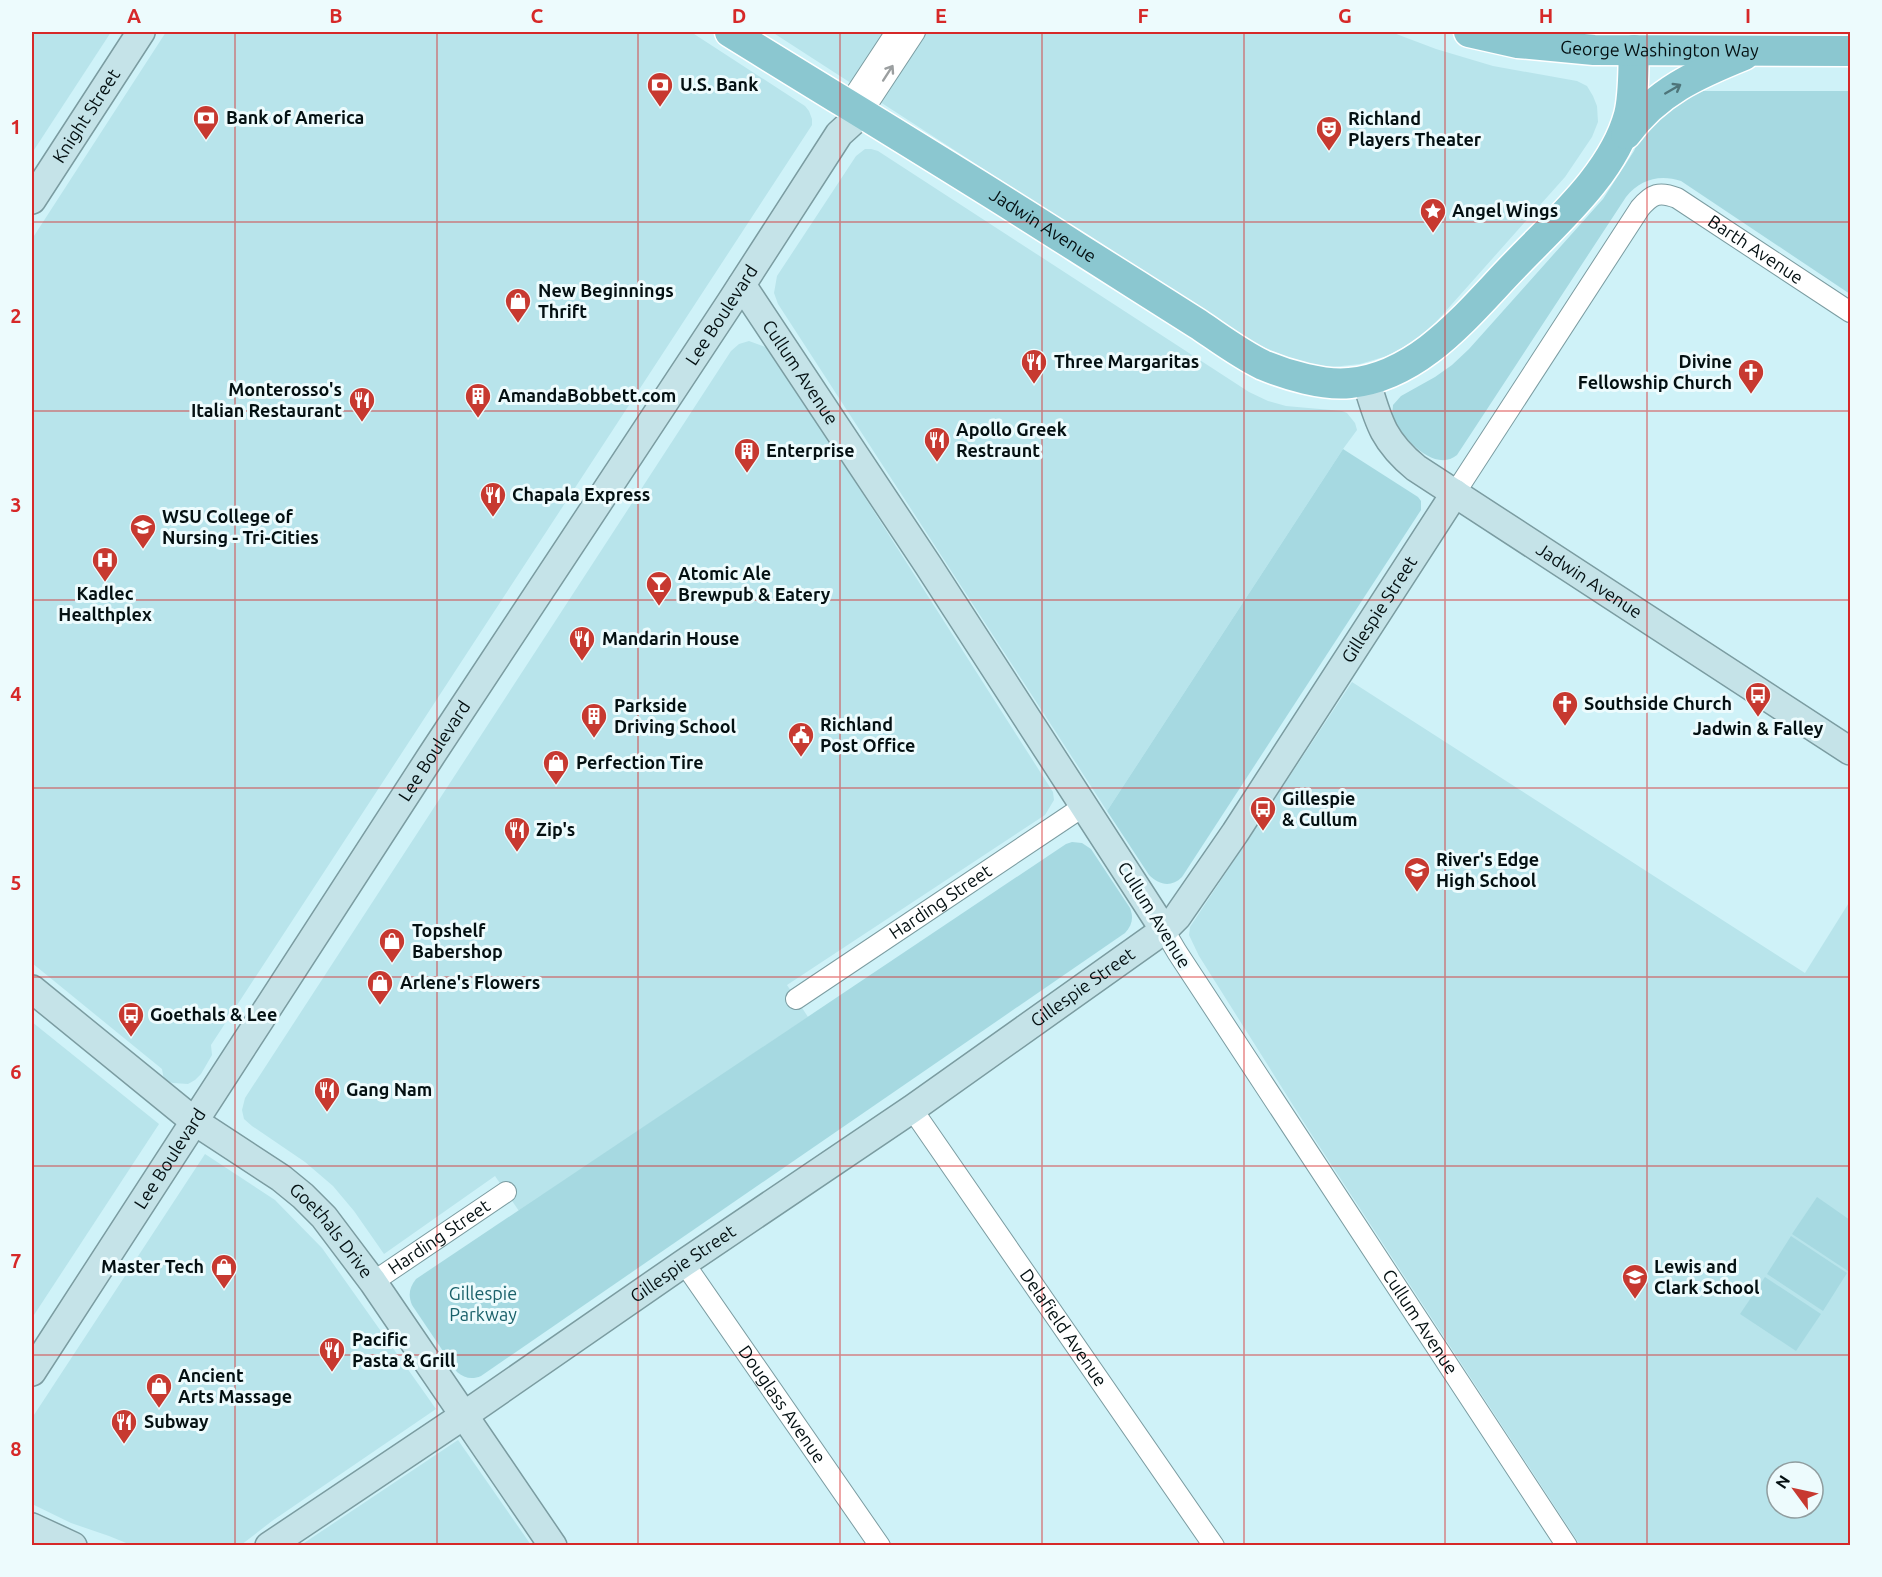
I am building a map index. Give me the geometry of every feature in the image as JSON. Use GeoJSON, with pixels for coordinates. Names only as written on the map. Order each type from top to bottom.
{"type":"FeatureCollection","features":[{"type":"Feature","properties":{"kind":"main road","name":"Jadwin Avenue"},"geometry":{"type":"LineString","coordinates":[[730,32],[1255,360],[1280,371],[1327,382],[1351,383],[1366,380],[1406,365],[1427,351],[1452,329],[1582,195],[1618,145],[1629,113],[1632,97],[1634,41]]}},
{"type":"Feature","properties":{"kind":"main road","name":"George Washington Way"},"geometry":{"type":"LineString","coordinates":[[1469,32],[1553,48],[1634,41],[1758,51],[1851,51]]}},
{"type":"Feature","properties":{"kind":"main road"},"geometry":{"type":"LineString","coordinates":[[1618,145],[1641,115],[1667,92],[1730,60],[1758,51]]}},
{"type":"Feature","properties":{"kind":"street","name":"Knight Street"},"geometry":{"type":"LineString","coordinates":[[32,200],[141,32]]}},
{"type":"Feature","properties":{"kind":"street","name":"Lee Boulevard"},"geometry":{"type":"LineString","coordinates":[[32,1372],[429,760],[742,285],[855,109],[896,32]]}},
{"type":"Feature","properties":{"kind":"street","name":"Lee Boulevard"},"geometry":{"type":"LineString","coordinates":[[855,109],[915,32]]}},
{"type":"Feature","properties":{"kind":"street","name":"Barth Avenue"},"geometry":{"type":"LineString","coordinates":[[1657,194],[1667,194],[1677,198],[1851,312]]}},
{"type":"Feature","properties":{"kind":"street","name":"Gillespie Street"},"geometry":{"type":"LineString","coordinates":[[269,1545],[463,1416],[912,1109],[1164,930],[1177,917],[1235,833],[1640,208],[1657,194]]}},
{"type":"Feature","properties":{"kind":"street","name":"Cullum Avenue"},"geometry":{"type":"LineString","coordinates":[[742,285],[922,555],[1164,930],[1567,1545]]}},
{"type":"Feature","properties":{"kind":"street","name":"Jadwin Avenue"},"geometry":{"type":"LineString","coordinates":[[1366,380],[1376,413],[1393,447],[1416,468],[1851,751]]}},
{"type":"Feature","properties":{"kind":"street","name":"Harding Street"},"geometry":{"type":"LineString","coordinates":[[796,999],[1084,806]]}},
{"type":"Feature","properties":{"kind":"street","name":"Goethals Drive"},"geometry":{"type":"LineString","coordinates":[[32,989],[194,1121],[261,1164],[303,1196],[324,1217],[373,1282],[553,1545]]}},
{"type":"Feature","properties":{"kind":"street","name":"Delafield Avenue"},"geometry":{"type":"LineString","coordinates":[[912,1109],[1214,1545]]}},
{"type":"Feature","properties":{"kind":"street","name":"Harding Street"},"geometry":{"type":"LineString","coordinates":[[373,1282],[506,1192]]}},
{"type":"Feature","properties":{"kind":"street","name":"Douglass Avenue"},"geometry":{"type":"LineString","coordinates":[[684,1263],[880,1545]]}},
{"type":"Feature","properties":{"kind":"street"},"geometry":{"type":"LineString","coordinates":[[32,1527],[73,1545]]}},
{"type":"Feature","properties":{"kind":"shaded area"},"geometry":{"type":"Polygon","coordinates":[[[32,32],[111,32],[32,153],[32,32]]]}},
{"type":"Feature","properties":{"kind":"shaded area"},"geometry":{"type":"Polygon","coordinates":[[[166,32],[691,32],[805,106],[812,119],[812,125],[211,1045],[212,1055],[201,1074],[188,1084],[164,1080],[162,1069],[32,963],[32,239],[166,32]]]}},
{"type":"Feature","properties":{"kind":"shaded area"},"geometry":{"type":"Polygon","coordinates":[[[772,32],[1391,32],[1436,49],[1493,66],[1577,81],[1587,86],[1593,96],[1597,106],[1598,122],[1592,137],[1565,177],[1436,322],[1413,342],[1387,356],[1360,364],[1332,367],[1308,365],[1283,358],[1234,331],[772,32]]]}},
{"type":"Feature","properties":{"kind":"shaded area"},"geometry":{"type":"Polygon","coordinates":[[[865,149],[878,151],[1249,392],[1286,406],[1342,411],[1347,413],[1355,423],[1357,430],[1107,811],[778,304],[774,293],[777,276],[856,156],[865,149]]]}},
{"type":"Feature","properties":{"kind":"shaded area"},"geometry":{"type":"Polygon","coordinates":[[[749,341],[768,348],[776,358],[1053,792],[1054,800],[1045,815],[787,985],[808,1017],[519,1211],[495,1176],[384,1254],[333,1186],[305,1162],[244,1119],[242,1110],[245,1098],[731,351],[739,344],[749,341]]]}},
{"type":"Feature","properties":{"kind":"shaded area","name":"Lewis and Clark School"},"geometry":{"type":"Polygon","coordinates":[[[1352,682],[1805,973],[1850,901],[1850,1545],[1580,1545],[1308,1129],[1199,956],[1189,935],[1190,927],[1352,682]]]}},
{"type":"Feature","properties":{"kind":"shaded area"},"geometry":{"type":"Polygon","coordinates":[[[32,1022],[159,1124],[32,1318],[32,1022]]]}},
{"type":"Feature","properties":{"kind":"shaded area"},"geometry":{"type":"Polygon","coordinates":[[[205,1154],[275,1200],[322,1248],[436,1409],[272,1521],[241,1545],[131,1545],[71,1523],[32,1504],[32,1418],[205,1154]]]}},
{"type":"Feature","properties":{"kind":"shaded area"},"geometry":{"type":"Polygon","coordinates":[[[458,1440],[531,1545],[301,1545],[458,1440]]]}},
{"type":"Feature","properties":{"kind":"green space"},"geometry":{"type":"Polygon","coordinates":[[[1686,91],[1850,91],[1850,294],[1681,181],[1658,178],[1644,182],[1626,197],[1457,455],[1448,460],[1438,460],[1419,450],[1396,424],[1392,416],[1393,405],[1401,396],[1452,365],[1469,349],[1603,199],[1634,151],[1648,118],[1686,91]]]}},
{"type":"Feature","properties":{"kind":"green space"},"geometry":{"type":"Polygon","coordinates":[[[1343,449],[1418,497],[1421,501],[1421,510],[1182,877],[1174,883],[1161,883],[1149,875],[1107,811],[1343,449]]]}},
{"type":"Feature","properties":{"kind":"green space","name":"Gillespie Parkway"},"geometry":{"type":"Polygon","coordinates":[[[1072,842],[1082,843],[1091,849],[1130,908],[1132,921],[1125,933],[481,1376],[468,1378],[457,1372],[412,1305],[410,1292],[416,1279],[1072,842]]]}},
{"type":"Feature","properties":{"kind":"green space"},"geometry":{"type":"Polygon","coordinates":[[[1817,1197],[1850,1220],[1850,1268],[1848,1271],[1792,1234],[1817,1197]]]}},
{"type":"Feature","properties":{"kind":"green space"},"geometry":{"type":"Polygon","coordinates":[[[1791,1236],[1847,1273],[1823,1311],[1767,1274],[1791,1236]]]}},
{"type":"Feature","properties":{"kind":"green space"},"geometry":{"type":"Polygon","coordinates":[[[1765,1277],[1821,1314],[1796,1351],[1740,1314],[1765,1277]]]}},
{"type":"Feature","properties":{"kind":"place","name":"U.S. Bank"},"geometry":{"type":"Point","coordinates":[660,108]}},
{"type":"Feature","properties":{"kind":"place","name":"Bank of America"},"geometry":{"type":"Point","coordinates":[206,141]}},
{"type":"Feature","properties":{"kind":"place","name":"Richland Players Theater"},"geometry":{"type":"Point","coordinates":[1329,152]}},
{"type":"Feature","properties":{"kind":"place","name":"Angel Wings"},"geometry":{"type":"Point","coordinates":[1433,234]}},
{"type":"Feature","properties":{"kind":"place","name":"New Beginnings Thrift"},"geometry":{"type":"Point","coordinates":[518,324]}},
{"type":"Feature","properties":{"kind":"place","name":"Three Margaritas"},"geometry":{"type":"Point","coordinates":[1034,385]}},
{"type":"Feature","properties":{"kind":"place","name":"Divine Fellowship Church"},"geometry":{"type":"Point","coordinates":[1751,395]}},
{"type":"Feature","properties":{"kind":"place","name":"AmandaBobbett.com"},"geometry":{"type":"Point","coordinates":[478,419]}},
{"type":"Feature","properties":{"kind":"place","name":"Monterosso's Italian Restaurant"},"geometry":{"type":"Point","coordinates":[362,423]}},
{"type":"Feature","properties":{"kind":"place","name":"Apollo Greek Restraunt"},"geometry":{"type":"Point","coordinates":[937,463]}},
{"type":"Feature","properties":{"kind":"place","name":"Enterprise"},"geometry":{"type":"Point","coordinates":[747,474]}},
{"type":"Feature","properties":{"kind":"place","name":"Chapala Express"},"geometry":{"type":"Point","coordinates":[493,518]}},
{"type":"Feature","properties":{"kind":"place","name":"WSU College of Nursing - Tri-Cities"},"geometry":{"type":"Point","coordinates":[143,550]}},
{"type":"Feature","properties":{"kind":"place","name":"Kadlec Healthplex"},"geometry":{"type":"Point","coordinates":[105,583]}},
{"type":"Feature","properties":{"kind":"place","name":"Atomic Ale Brewpub & Eatery"},"geometry":{"type":"Point","coordinates":[659,607]}},
{"type":"Feature","properties":{"kind":"place","name":"Mandarin House"},"geometry":{"type":"Point","coordinates":[582,662]}},
{"type":"Feature","properties":{"kind":"place","name":"Jadwin & Falley"},"geometry":{"type":"Point","coordinates":[1758,718]}},
{"type":"Feature","properties":{"kind":"place","name":"Southside Church"},"geometry":{"type":"Point","coordinates":[1565,727]}},
{"type":"Feature","properties":{"kind":"place","name":"Parkside Driving School"},"geometry":{"type":"Point","coordinates":[594,739]}},
{"type":"Feature","properties":{"kind":"place","name":"Richland Post Office"},"geometry":{"type":"Point","coordinates":[801,758]}},
{"type":"Feature","properties":{"kind":"place","name":"Perfection Tire"},"geometry":{"type":"Point","coordinates":[556,786]}},
{"type":"Feature","properties":{"kind":"place","name":"Gillespie & Cullum"},"geometry":{"type":"Point","coordinates":[1263,832]}},
{"type":"Feature","properties":{"kind":"place","name":"Zip's"},"geometry":{"type":"Point","coordinates":[517,853]}},
{"type":"Feature","properties":{"kind":"place","name":"River's Edge High School"},"geometry":{"type":"Point","coordinates":[1417,893]}},
{"type":"Feature","properties":{"kind":"place","name":"Topshelf Babershop"},"geometry":{"type":"Point","coordinates":[392,964]}},
{"type":"Feature","properties":{"kind":"place","name":"Arlene's Flowers"},"geometry":{"type":"Point","coordinates":[380,1006]}},
{"type":"Feature","properties":{"kind":"place","name":"Goethals & Lee"},"geometry":{"type":"Point","coordinates":[131,1038]}},
{"type":"Feature","properties":{"kind":"place","name":"Gang Nam"},"geometry":{"type":"Point","coordinates":[327,1113]}},
{"type":"Feature","properties":{"kind":"place","name":"Master Tech"},"geometry":{"type":"Point","coordinates":[224,1290]}},
{"type":"Feature","properties":{"kind":"place","name":"Lewis and Clark School"},"geometry":{"type":"Point","coordinates":[1635,1300]}},
{"type":"Feature","properties":{"kind":"place","name":"Pacific Pasta & Grill"},"geometry":{"type":"Point","coordinates":[332,1373]}},
{"type":"Feature","properties":{"kind":"place","name":"Ancient Arts Massage"},"geometry":{"type":"Point","coordinates":[159,1409]}},
{"type":"Feature","properties":{"kind":"place","name":"Subway"},"geometry":{"type":"Point","coordinates":[124,1445]}}]}
